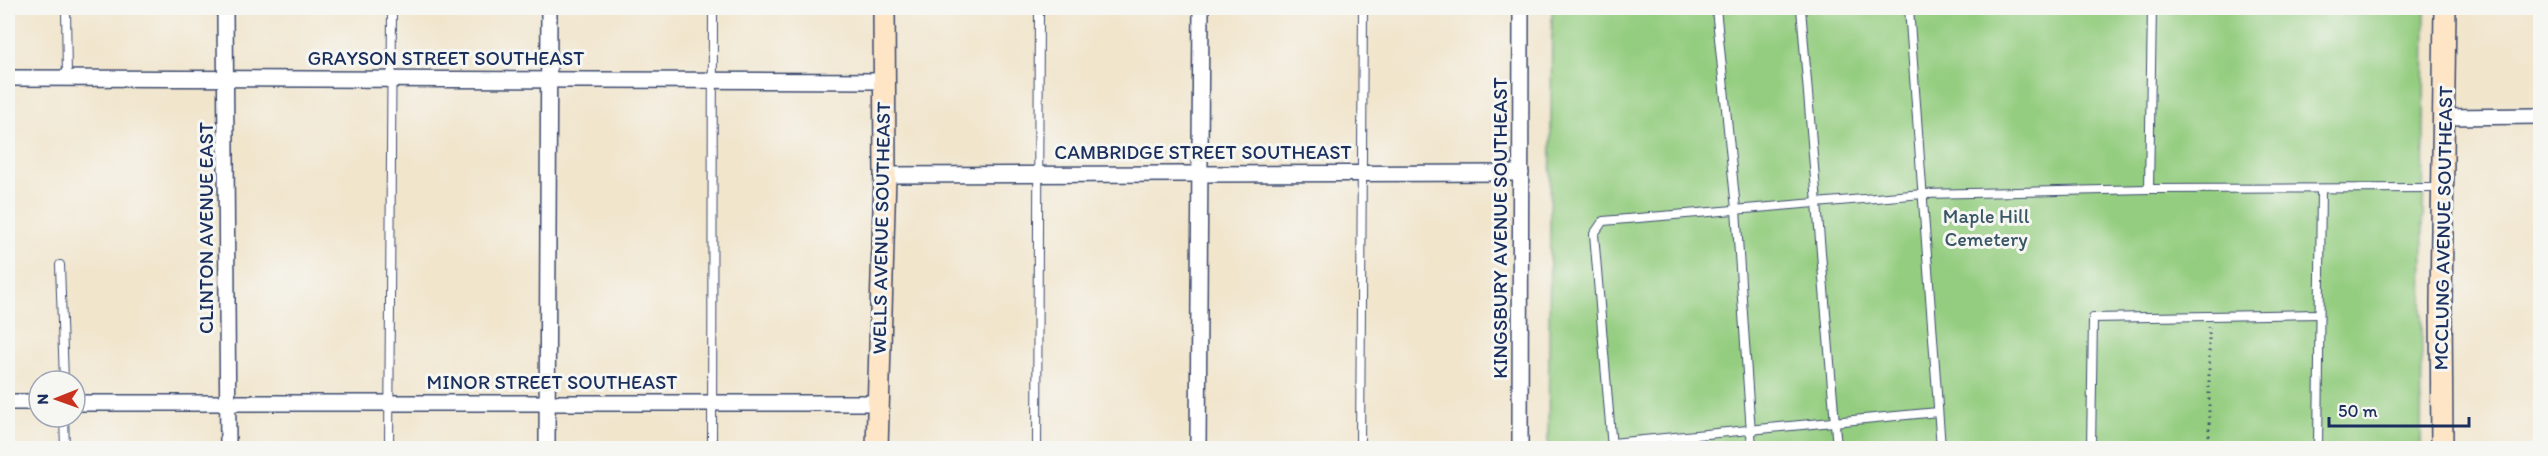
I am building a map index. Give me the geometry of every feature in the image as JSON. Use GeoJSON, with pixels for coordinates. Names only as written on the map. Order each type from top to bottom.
{"type":"FeatureCollection","features":[{"type":"Feature","properties":{"kind":"street","name":"CLINTON AVENUE EAST"},"geometry":{"type":"LineString","coordinates":[[225,8],[228,448]]}},
{"type":"Feature","properties":{"kind":"street"},"geometry":{"type":"LineString","coordinates":[[547,448],[549,8]]}},
{"type":"Feature","properties":{"kind":"street","name":"WELLS AVENUE SOUTHEAST"},"geometry":{"type":"LineString","coordinates":[[877,448],[885,175],[884,8]]}},
{"type":"Feature","properties":{"kind":"street"},"geometry":{"type":"LineString","coordinates":[[1198,448],[1201,8]]}},
{"type":"Feature","properties":{"kind":"street","name":"KINGSBURY AVENUE SOUTHEAST"},"geometry":{"type":"LineString","coordinates":[[1520,448],[1521,8]]}},
{"type":"Feature","properties":{"kind":"street","name":"MCCLUNG AVENUE SOUTHEAST"},"geometry":{"type":"LineString","coordinates":[[2442,448],[2445,8]]}},
{"type":"Feature","properties":{"kind":"street","name":"GRAYSON STREET SOUTHEAST"},"geometry":{"type":"LineString","coordinates":[[8,78],[226,80],[548,78],[884,81]]}},
{"type":"Feature","properties":{"kind":"street"},"geometry":{"type":"LineString","coordinates":[[2444,117],[2541,116]]}},
{"type":"Feature","properties":{"kind":"street","name":"CAMBRIDGE STREET SOUTHEAST"},"geometry":{"type":"LineString","coordinates":[[885,175],[1521,173]]}},
{"type":"Feature","properties":{"kind":"street"},"geometry":{"type":"LineString","coordinates":[[8,402],[27,402]]}},
{"type":"Feature","properties":{"kind":"street","name":"MINOR STREET SOUTHEAST"},"geometry":{"type":"LineString","coordinates":[[87,402],[878,403]]}},
{"type":"Feature","properties":{"kind":"lane"},"geometry":{"type":"LineString","coordinates":[[66,8],[67,78]]}},
{"type":"Feature","properties":{"kind":"lane"},"geometry":{"type":"LineString","coordinates":[[389,448],[393,8]]}},
{"type":"Feature","properties":{"kind":"lane"},"geometry":{"type":"LineString","coordinates":[[712,448],[713,8]]}},
{"type":"Feature","properties":{"kind":"lane"},"geometry":{"type":"LineString","coordinates":[[1037,448],[1040,8]]}},
{"type":"Feature","properties":{"kind":"lane"},"geometry":{"type":"LineString","coordinates":[[1360,448],[1363,8]]}},
{"type":"Feature","properties":{"kind":"lane"},"geometry":{"type":"LineString","coordinates":[[1716,8],[1736,209],[1752,448]]}},
{"type":"Feature","properties":{"kind":"lane"},"geometry":{"type":"LineString","coordinates":[[1801,8],[1837,448]]}},
{"type":"Feature","properties":{"kind":"lane"},"geometry":{"type":"LineString","coordinates":[[1909,8],[1941,448]]}},
{"type":"Feature","properties":{"kind":"lane"},"geometry":{"type":"LineString","coordinates":[[2149,189],[2152,8]]}},
{"type":"Feature","properties":{"kind":"lane"},"geometry":{"type":"LineString","coordinates":[[1938,412],[1751,429],[1612,446],[1594,234],[1603,221],[1923,194],[2149,189],[2443,188]]}},
{"type":"Feature","properties":{"kind":"lane"},"geometry":{"type":"LineString","coordinates":[[2318,448],[2321,189]]}},
{"type":"Feature","properties":{"kind":"lane"},"geometry":{"type":"LineString","coordinates":[[60,265],[64,369]]}},
{"type":"Feature","properties":{"kind":"lane"},"geometry":{"type":"LineString","coordinates":[[2091,448],[2093,318],[2319,314]]}},
{"type":"Feature","properties":{"kind":"lane"},"geometry":{"type":"LineString","coordinates":[[64,429],[65,448]]}},
{"type":"Feature","properties":{"kind":"path"},"geometry":{"type":"LineString","coordinates":[[2209,448],[2210,317]]}},
{"type":"Feature","properties":{"kind":"green space","name":"Maple Hill Cemetery"},"geometry":{"type":"Polygon","coordinates":[[[1552,8],[2425,8],[2421,448],[1548,448],[1552,8]]]}}]}
